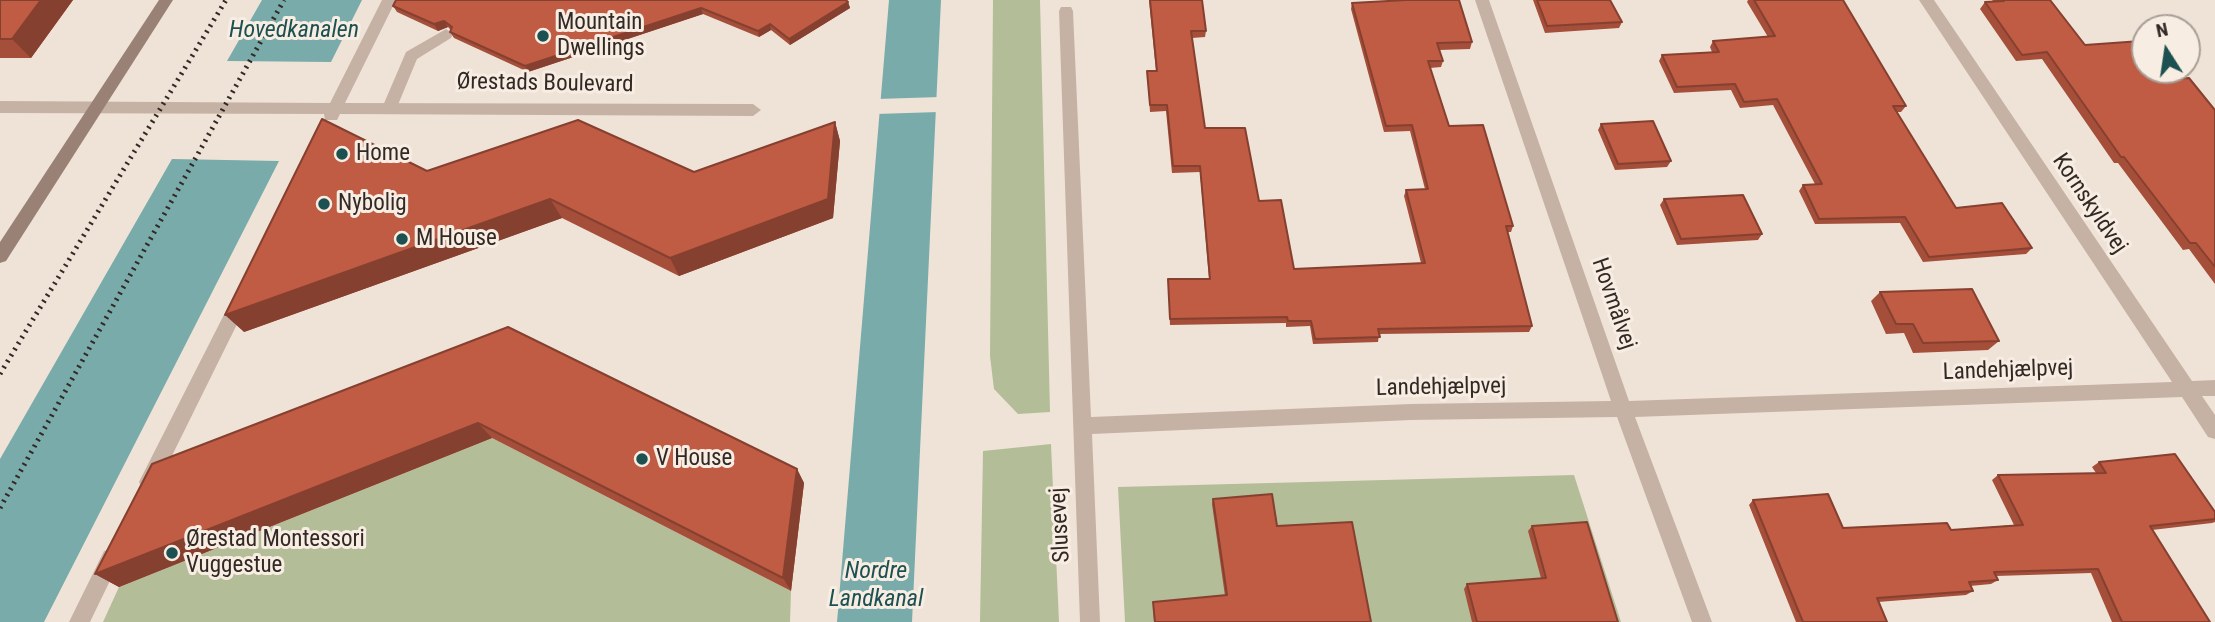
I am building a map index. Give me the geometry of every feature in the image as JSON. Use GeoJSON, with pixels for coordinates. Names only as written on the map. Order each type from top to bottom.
{"type":"FeatureCollection","features":[{"type":"Feature","properties":{"kind":"street"},"geometry":{"type":"LineString","coordinates":[[0,256],[166,0]]}},
{"type":"Feature","properties":{"kind":"street"},"geometry":{"type":"LineString","coordinates":[[326,127],[389,0]]}},
{"type":"Feature","properties":{"kind":"street","name":"Hovmålvej"},"geometry":{"type":"LineString","coordinates":[[1482,0],[1623,409],[1702,622]]}},
{"type":"Feature","properties":{"kind":"street","name":"Kornskyldvej"},"geometry":{"type":"LineString","coordinates":[[1926,0],[2215,431]]}},
{"type":"Feature","properties":{"kind":"street"},"geometry":{"type":"LineString","coordinates":[[1066,11],[1084,426]]}},
{"type":"Feature","properties":{"kind":"street"},"geometry":{"type":"LineString","coordinates":[[390,108],[411,56],[446,34]]}},
{"type":"Feature","properties":{"kind":"street","name":"Ørestads Boulevard"},"geometry":{"type":"LineString","coordinates":[[0,107],[754,110]]}},
{"type":"Feature","properties":{"kind":"street"},"geometry":{"type":"LineString","coordinates":[[140,500],[250,280]]}},
{"type":"Feature","properties":{"kind":"street","name":"Landehjælpvej"},"geometry":{"type":"LineString","coordinates":[[1084,426],[1411,412],[1623,409],[2215,388]]}},
{"type":"Feature","properties":{"kind":"street","name":"Slusevej"},"geometry":{"type":"LineString","coordinates":[[1084,426],[1090,622]]}},
{"type":"Feature","properties":{"kind":"street"},"geometry":{"type":"LineString","coordinates":[[79,622],[121,537]]}},
{"type":"Feature","properties":{"kind":"green space"},"geometry":{"type":"Polygon","coordinates":[[[993,0],[1040,0],[1050,412],[1018,414],[994,389],[990,356],[993,0]]]}},
{"type":"Feature","properties":{"kind":"green space"},"geometry":{"type":"Polygon","coordinates":[[[492,438],[791,591],[790,622],[103,622],[119,587],[492,438]]]}},
{"type":"Feature","properties":{"kind":"green space"},"geometry":{"type":"Polygon","coordinates":[[[1051,444],[1059,622],[980,622],[983,451],[1051,444]]]}},
{"type":"Feature","properties":{"kind":"green space"},"geometry":{"type":"Polygon","coordinates":[[[1574,475],[1621,622],[1125,622],[1118,487],[1574,475]]]}},
{"type":"Feature","properties":{"kind":"water","name":"Hovedkanalen"},"geometry":{"type":"Polygon","coordinates":[[[262,0],[362,0],[331,62],[227,61],[262,0]]]}},
{"type":"Feature","properties":{"kind":"water","name":"Nordre Landkanal"},"geometry":{"type":"Polygon","coordinates":[[[889,0],[941,0],[912,622],[837,622],[889,0]]]}},
{"type":"Feature","properties":{"kind":"water"},"geometry":{"type":"Polygon","coordinates":[[[172,159],[279,161],[44,622],[0,622],[0,459],[172,159]]]}},
{"type":"Feature","properties":{"kind":"pier"},"geometry":{"type":"Polygon","coordinates":[[[940,97],[939,112],[876,114],[877,99],[940,97]]]}},
{"type":"Feature","properties":{"kind":"building"},"geometry":{"type":"Polygon","coordinates":[[[0,0],[41,0],[12,39],[0,39],[0,0]]]}},
{"type":"Feature","properties":{"kind":"building","name":"Mountain Dwellings"},"geometry":{"type":"Polygon","coordinates":[[[396,0],[848,2],[789,39],[770,24],[758,31],[701,8],[525,66],[450,32],[452,27],[444,21],[434,24],[393,6],[396,0]]]}},
{"type":"Feature","properties":{"kind":"building"},"geometry":{"type":"Polygon","coordinates":[[[1150,0],[1202,0],[1206,31],[1191,31],[1205,128],[1245,128],[1259,201],[1281,200],[1294,269],[1425,263],[1406,190],[1428,189],[1412,125],[1386,126],[1352,3],[1459,0],[1472,42],[1437,43],[1443,61],[1428,61],[1449,126],[1483,125],[1513,226],[1506,226],[1532,326],[1378,329],[1380,337],[1315,339],[1311,321],[1288,321],[1287,317],[1170,319],[1168,279],[1210,279],[1200,166],[1173,166],[1167,105],[1150,105],[1147,71],[1157,71],[1150,0]]]}},
{"type":"Feature","properties":{"kind":"building"},"geometry":{"type":"Polygon","coordinates":[[[1537,0],[1610,0],[1622,22],[1547,26],[1537,0]]]}},
{"type":"Feature","properties":{"kind":"building"},"geometry":{"type":"Polygon","coordinates":[[[1754,0],[1843,0],[1906,106],[1893,106],[1956,208],[2002,203],[2032,248],[1929,257],[1905,217],[1819,219],[1803,185],[1822,184],[1777,99],[1744,102],[1735,84],[1677,87],[1662,55],[1719,52],[1713,41],[1775,36],[1754,0]]]}},
{"type":"Feature","properties":{"kind":"building"},"geometry":{"type":"Polygon","coordinates":[[[2050,0],[2085,45],[2131,42],[2131,84],[2194,84],[2215,110],[2215,267],[2196,243],[2190,243],[2124,157],[2121,157],[2047,52],[2022,55],[1985,2],[2050,0]]]}},
{"type":"Feature","properties":{"kind":"building","name":"M House"},"geometry":{"type":"Polygon","coordinates":[[[322,119],[427,171],[578,120],[694,172],[835,122],[828,199],[670,258],[550,199],[225,315],[322,119]]]}},
{"type":"Feature","properties":{"kind":"building"},"geometry":{"type":"Polygon","coordinates":[[[1653,121],[1671,161],[1618,164],[1601,124],[1653,121]]]}},
{"type":"Feature","properties":{"kind":"building"},"geometry":{"type":"Polygon","coordinates":[[[1743,195],[1762,234],[1681,239],[1664,199],[1743,195]]]}},
{"type":"Feature","properties":{"kind":"building"},"geometry":{"type":"Polygon","coordinates":[[[1972,289],[1999,341],[1923,343],[1913,324],[1896,324],[1880,292],[1972,289]]]}},
{"type":"Feature","properties":{"kind":"building","name":"V House"},"geometry":{"type":"Polygon","coordinates":[[[508,327],[797,469],[783,578],[478,423],[95,574],[152,464],[508,327]]]}},
{"type":"Feature","properties":{"kind":"building"},"geometry":{"type":"Polygon","coordinates":[[[2175,454],[2215,512],[2215,519],[2150,526],[2210,622],[2122,622],[2098,569],[1994,572],[1998,580],[1969,582],[1973,591],[1877,598],[1887,622],[1803,622],[1753,500],[1828,494],[1843,528],[1947,523],[1951,530],[2023,525],[1998,475],[2106,473],[2099,462],[2175,454]]]}},
{"type":"Feature","properties":{"kind":"building"},"geometry":{"type":"Polygon","coordinates":[[[1272,494],[1277,526],[1352,522],[1371,622],[1155,622],[1153,602],[1227,595],[1213,499],[1272,494]]]}},
{"type":"Feature","properties":{"kind":"building"},"geometry":{"type":"Polygon","coordinates":[[[1587,522],[1618,622],[1477,622],[1467,584],[1546,578],[1532,526],[1587,522]]]}},
{"type":"Feature","properties":{"kind":"railway"},"geometry":{"type":"LineString","coordinates":[[0,374],[226,0]]}},
{"type":"Feature","properties":{"kind":"railway"},"geometry":{"type":"LineString","coordinates":[[0,508],[284,0]]}},
{"type":"Feature","properties":{"kind":"place","name":"Mountain Dwellings"},"geometry":{"type":"Point","coordinates":[543,36]}},
{"type":"Feature","properties":{"kind":"place","name":"Home"},"geometry":{"type":"Point","coordinates":[342,154]}},
{"type":"Feature","properties":{"kind":"place","name":"Nybolig"},"geometry":{"type":"Point","coordinates":[324,204]}},
{"type":"Feature","properties":{"kind":"place","name":"M House"},"geometry":{"type":"Point","coordinates":[402,239]}},
{"type":"Feature","properties":{"kind":"place","name":"V House"},"geometry":{"type":"Point","coordinates":[642,459]}},
{"type":"Feature","properties":{"kind":"place","name":"Ørestad Montessori Vuggestue"},"geometry":{"type":"Point","coordinates":[172,553]}}]}
